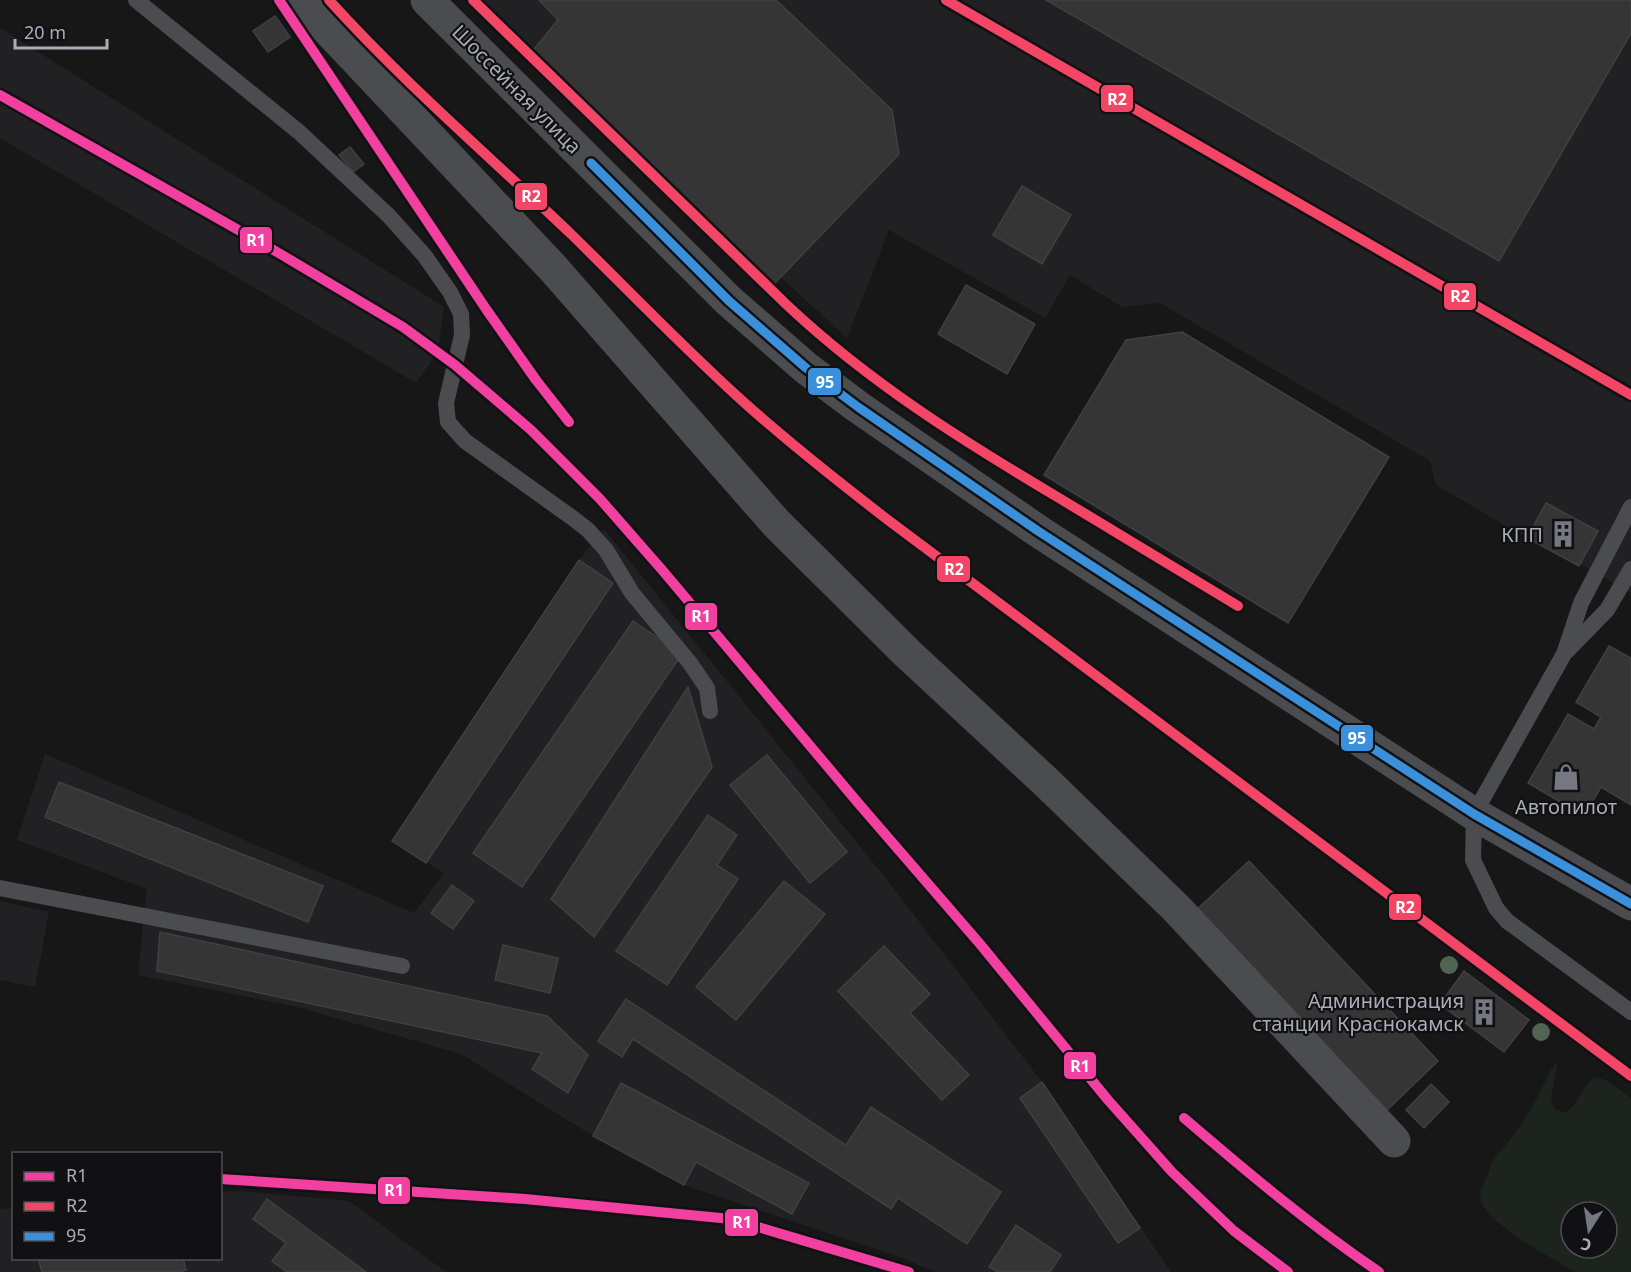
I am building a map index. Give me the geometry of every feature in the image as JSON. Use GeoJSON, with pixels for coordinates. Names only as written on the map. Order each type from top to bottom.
{"type":"FeatureCollection","features":[{"type":"Feature","properties":{"kind":"street"},"geometry":{"type":"LineString","coordinates":[[300,0],[552,267],[776,523],[908,654],[1046,782],[1176,908],[1394,1141]]}},
{"type":"Feature","properties":{"kind":"street","name":"Шоссейная улица"},"geometry":{"type":"LineString","coordinates":[[427,0],[729,301],[806,368],[858,407],[1038,531],[1474,814],[1631,904]]}},
{"type":"Feature","properties":{"kind":"lane"},"geometry":{"type":"LineString","coordinates":[[135,0],[299,132],[389,216],[424,255],[450,292],[461,314],[462,335],[446,403],[448,422],[465,441],[588,530],[606,550],[632,593],[690,663],[707,688],[710,711]]}},
{"type":"Feature","properties":{"kind":"lane"},"geometry":{"type":"LineString","coordinates":[[1631,507],[1581,603],[1564,654],[1474,814],[1473,860],[1496,908],[1507,921],[1631,1012]]}},
{"type":"Feature","properties":{"kind":"lane"},"geometry":{"type":"LineString","coordinates":[[1564,654],[1607,610],[1631,569]]}},
{"type":"Feature","properties":{"kind":"lane"},"geometry":{"type":"LineString","coordinates":[[0,888],[402,966]]}},
{"type":"Feature","properties":{"kind":"shaded area"},"geometry":{"type":"Polygon","coordinates":[[[479,0],[1631,0],[1631,593],[1527,538],[1436,485],[1430,461],[1160,303],[1122,307],[1070,275],[1045,318],[889,230],[847,338],[479,0]]]}},
{"type":"Feature","properties":{"kind":"shaded area"},"geometry":{"type":"Polygon","coordinates":[[[0,28],[444,307],[438,352],[416,383],[0,138],[0,28]]]}},
{"type":"Feature","properties":{"kind":"shaded area"},"geometry":{"type":"Polygon","coordinates":[[[604,529],[888,881],[1042,1082],[1171,1272],[935,1272],[903,1258],[684,1185],[593,1136],[461,1054],[293,1006],[138,975],[147,889],[17,840],[45,754],[414,913],[444,873],[392,841],[579,560],[604,529]]]}},
{"type":"Feature","properties":{"kind":"shaded area"},"geometry":{"type":"Polygon","coordinates":[[[0,901],[49,912],[35,987],[0,980],[0,901]]]}},
{"type":"Feature","properties":{"kind":"shaded area"},"geometry":{"type":"Polygon","coordinates":[[[1558,1061],[1551,1099],[1554,1109],[1565,1113],[1574,1105],[1586,1085],[1594,1077],[1606,1080],[1631,1098],[1631,1272],[1575,1272],[1516,1237],[1492,1217],[1483,1206],[1479,1192],[1488,1175],[1491,1163],[1516,1132],[1534,1104],[1552,1068],[1558,1061]]]}},
{"type":"Feature","properties":{"kind":"shaded area"},"geometry":{"type":"Polygon","coordinates":[[[239,1191],[349,1201],[446,1272],[0,1272],[0,1209],[12,1208],[12,1260],[222,1260],[222,1192],[239,1191]]]}},
{"type":"Feature","properties":{"kind":"building"},"geometry":{"type":"Polygon","coordinates":[[[539,0],[776,0],[892,110],[899,154],[774,284],[531,53],[558,20],[539,0]]]}},
{"type":"Feature","properties":{"kind":"building"},"geometry":{"type":"Polygon","coordinates":[[[1046,0],[1631,0],[1631,33],[1499,261],[1046,0]]]}},
{"type":"Feature","properties":{"kind":"building"},"geometry":{"type":"Polygon","coordinates":[[[275,16],[290,37],[268,52],[253,31],[275,16]]]}},
{"type":"Feature","properties":{"kind":"building"},"geometry":{"type":"Polygon","coordinates":[[[350,147],[364,164],[353,172],[339,155],[350,147]]]}},
{"type":"Feature","properties":{"kind":"building"},"geometry":{"type":"Polygon","coordinates":[[[1022,186],[1071,215],[1042,264],[993,235],[1022,186]]]}},
{"type":"Feature","properties":{"kind":"building"},"geometry":{"type":"Polygon","coordinates":[[[966,285],[1035,324],[1007,374],[938,334],[966,285]]]}},
{"type":"Feature","properties":{"kind":"building"},"geometry":{"type":"Polygon","coordinates":[[[1182,332],[1389,457],[1288,623],[1044,475],[1126,340],[1182,332]]]}},
{"type":"Feature","properties":{"kind":"building","name":"КПП"},"geometry":{"type":"Polygon","coordinates":[[[1546,503],[1598,531],[1579,566],[1527,538],[1546,503]]]}},
{"type":"Feature","properties":{"kind":"building"},"geometry":{"type":"Polygon","coordinates":[[[579,560],[613,583],[426,863],[392,841],[579,560]]]}},
{"type":"Feature","properties":{"kind":"building"},"geometry":{"type":"Polygon","coordinates":[[[633,621],[682,654],[522,887],[473,853],[633,621]]]}},
{"type":"Feature","properties":{"kind":"building"},"geometry":{"type":"Polygon","coordinates":[[[1609,646],[1631,658],[1631,805],[1601,787],[1584,816],[1528,783],[1568,714],[1594,729],[1601,717],[1576,702],[1609,646]]]}},
{"type":"Feature","properties":{"kind":"building"},"geometry":{"type":"Polygon","coordinates":[[[688,687],[712,767],[594,937],[551,899],[688,687]]]}},
{"type":"Feature","properties":{"kind":"building"},"geometry":{"type":"Polygon","coordinates":[[[767,755],[847,852],[810,883],[730,785],[767,755]]]}},
{"type":"Feature","properties":{"kind":"building"},"geometry":{"type":"Polygon","coordinates":[[[59,782],[323,886],[308,922],[45,817],[59,782]]]}},
{"type":"Feature","properties":{"kind":"building"},"geometry":{"type":"Polygon","coordinates":[[[708,815],[737,835],[717,865],[738,879],[667,985],[616,951],[708,815]]]}},
{"type":"Feature","properties":{"kind":"building"},"geometry":{"type":"Polygon","coordinates":[[[1249,861],[1438,1061],[1383,1114],[1193,913],[1249,861]]]}},
{"type":"Feature","properties":{"kind":"building"},"geometry":{"type":"Polygon","coordinates":[[[784,881],[825,914],[736,1020],[696,987],[784,881]]]}},
{"type":"Feature","properties":{"kind":"building"},"geometry":{"type":"Polygon","coordinates":[[[452,885],[474,901],[453,929],[431,913],[452,885]]]}},
{"type":"Feature","properties":{"kind":"building"},"geometry":{"type":"Polygon","coordinates":[[[160,932],[547,1016],[588,1055],[568,1093],[532,1069],[542,1053],[157,971],[160,932]]]}},
{"type":"Feature","properties":{"kind":"building"},"geometry":{"type":"Polygon","coordinates":[[[503,945],[558,958],[550,993],[495,980],[503,945]]]}},
{"type":"Feature","properties":{"kind":"building"},"geometry":{"type":"Polygon","coordinates":[[[884,946],[930,994],[910,1013],[969,1075],[942,1100],[838,991],[884,946]]]}},
{"type":"Feature","properties":{"kind":"building","name":"Администрация станции Краснокамск"},"geometry":{"type":"Polygon","coordinates":[[[1464,971],[1529,1020],[1504,1052],[1440,1004],[1464,971]]]}},
{"type":"Feature","properties":{"kind":"building"},"geometry":{"type":"Polygon","coordinates":[[[626,999],[846,1145],[871,1107],[1001,1192],[967,1244],[898,1198],[891,1209],[633,1039],[622,1057],[598,1041],[626,999]]]}},
{"type":"Feature","properties":{"kind":"building"},"geometry":{"type":"Polygon","coordinates":[[[1042,1082],[1140,1228],[1118,1243],[1020,1098],[1042,1082]]]}},
{"type":"Feature","properties":{"kind":"building"},"geometry":{"type":"Polygon","coordinates":[[[621,1083],[809,1183],[792,1214],[696,1162],[684,1185],[593,1136],[621,1083]]]}},
{"type":"Feature","properties":{"kind":"building"},"geometry":{"type":"Polygon","coordinates":[[[1431,1084],[1449,1102],[1424,1128],[1406,1110],[1431,1084]]]}},
{"type":"Feature","properties":{"kind":"building"},"geometry":{"type":"Polygon","coordinates":[[[267,1199],[366,1272],[287,1272],[272,1261],[286,1243],[253,1219],[267,1199]]]}},
{"type":"Feature","properties":{"kind":"building"},"geometry":{"type":"Polygon","coordinates":[[[1016,1225],[1061,1255],[1050,1272],[998,1272],[989,1267],[1016,1225]]]}},
{"type":"Feature","properties":{"kind":"building"},"geometry":{"type":"Polygon","coordinates":[[[39,1260],[184,1260],[186,1270],[178,1272],[42,1272],[39,1260]]]}},
{"type":"Feature","properties":{"kind":"transit line","name":"R1"},"geometry":{"type":"LineString","coordinates":[[279,0],[486,309],[569,422]]}},
{"type":"Feature","properties":{"kind":"transit line","name":"R2"},"geometry":{"type":"LineString","coordinates":[[329,0],[417,90],[571,234],[737,396],[792,444],[888,520],[1631,1076]]}},
{"type":"Feature","properties":{"kind":"transit line","name":"R2"},"geometry":{"type":"LineString","coordinates":[[473,0],[788,306],[851,360],[884,386],[953,433],[1238,606]]}},
{"type":"Feature","properties":{"kind":"transit line","name":"R2"},"geometry":{"type":"LineString","coordinates":[[946,0],[1631,395]]}},
{"type":"Feature","properties":{"kind":"transit line","name":"R1"},"geometry":{"type":"LineString","coordinates":[[0,95],[277,252],[403,327],[455,365],[531,430],[600,499],[663,571],[980,944],[1108,1100],[1172,1172],[1234,1231],[1288,1272]]}},
{"type":"Feature","properties":{"kind":"transit line","name":"95"},"geometry":{"type":"LineString","coordinates":[[591,163],[729,301],[806,368],[858,407],[1038,531],[1474,814],[1631,904]]}},
{"type":"Feature","properties":{"kind":"transit line","name":"R1"},"geometry":{"type":"LineString","coordinates":[[1184,1118],[1304,1217],[1379,1272]]}},
{"type":"Feature","properties":{"kind":"transit line","name":"R1"},"geometry":{"type":"LineString","coordinates":[[222,1179],[525,1199],[731,1219],[909,1272]]}},
{"type":"Feature","properties":{"kind":"place","name":"КПП"},"geometry":{"type":"Point","coordinates":[1563,534]}},
{"type":"Feature","properties":{"kind":"place","name":"Автопилот"},"geometry":{"type":"Point","coordinates":[1566,777]}},
{"type":"Feature","properties":{"kind":"place","name":"Администрация станции Краснокамск"},"geometry":{"type":"Point","coordinates":[1484,1012]}}]}
